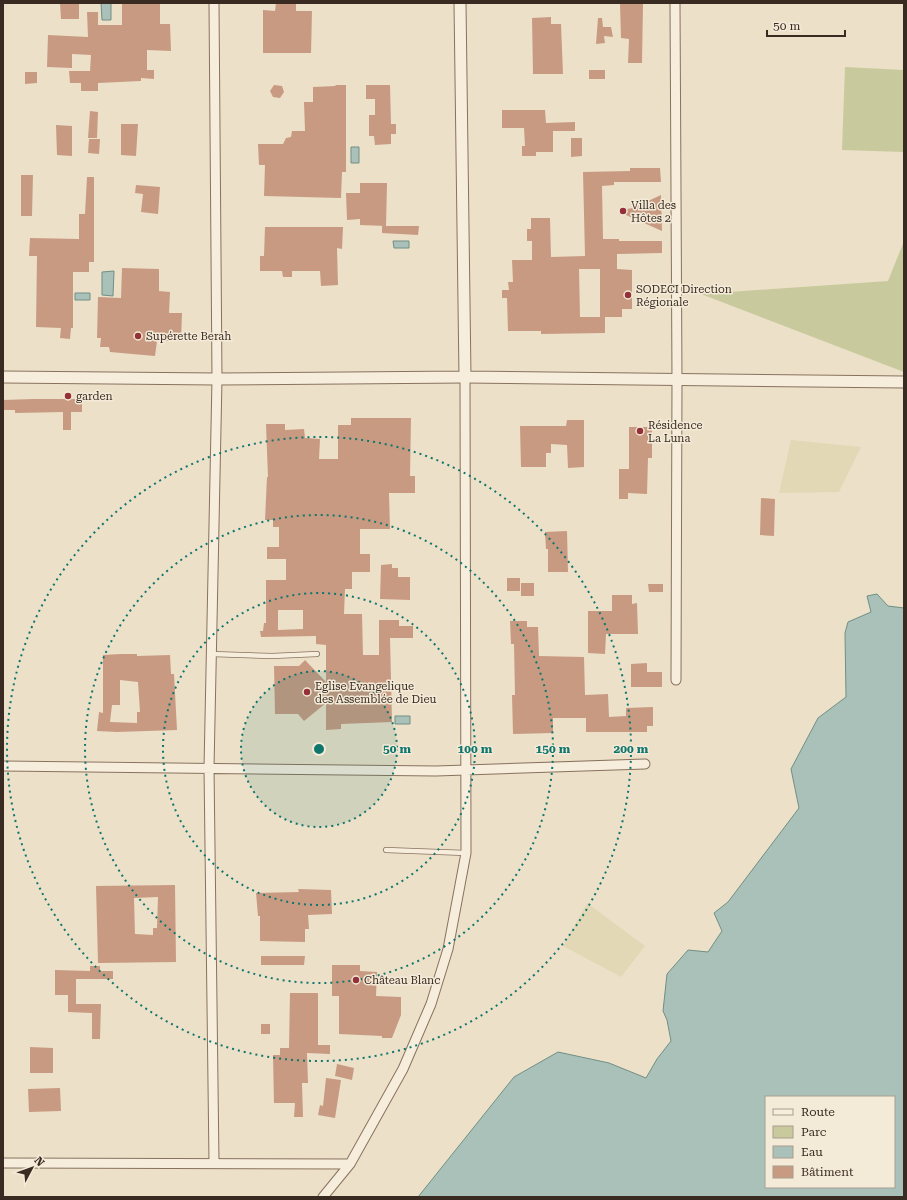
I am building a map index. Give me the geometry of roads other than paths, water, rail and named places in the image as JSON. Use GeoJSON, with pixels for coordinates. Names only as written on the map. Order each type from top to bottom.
{"type":"FeatureCollection","features":[{"type":"Feature","properties":{"kind":"street"},"geometry":{"type":"LineString","coordinates":[[214,3],[217,379],[209,768],[214,1162]]}},
{"type":"Feature","properties":{"kind":"street"},"geometry":{"type":"LineString","coordinates":[[323,1197],[350,1164],[403,1069],[431,1004],[448,949],[466,853],[465,377],[460,3]]}},
{"type":"Feature","properties":{"kind":"street"},"geometry":{"type":"LineString","coordinates":[[675,3],[677,380],[676,680]]}},
{"type":"Feature","properties":{"kind":"street"},"geometry":{"type":"LineString","coordinates":[[3,377],[217,379],[465,377],[904,382]]}},
{"type":"Feature","properties":{"kind":"street"},"geometry":{"type":"LineString","coordinates":[[3,766],[466,770],[645,764]]}},
{"type":"Feature","properties":{"kind":"street"},"geometry":{"type":"LineString","coordinates":[[3,1162],[124,1164],[214,1162],[350,1164]]}},
{"type":"Feature","properties":{"kind":"lane"},"geometry":{"type":"LineString","coordinates":[[211,654],[272,656],[316,654]]}},
{"type":"Feature","properties":{"kind":"lane"},"geometry":{"type":"LineString","coordinates":[[386,850],[466,853]]}},
{"type":"Feature","properties":{"kind":"water"},"geometry":{"type":"Polygon","coordinates":[[[101,3],[111,3],[111,20],[102,20],[101,3]]]}},
{"type":"Feature","properties":{"kind":"water"},"geometry":{"type":"Polygon","coordinates":[[[351,147],[359,147],[359,163],[351,163],[351,147]]]}},
{"type":"Feature","properties":{"kind":"water"},"geometry":{"type":"Polygon","coordinates":[[[393,241],[409,241],[409,248],[394,248],[393,241]]]}},
{"type":"Feature","properties":{"kind":"water"},"geometry":{"type":"Polygon","coordinates":[[[114,271],[113,296],[102,295],[102,272],[114,271]]]}},
{"type":"Feature","properties":{"kind":"water"},"geometry":{"type":"Polygon","coordinates":[[[75,293],[90,293],[90,300],[75,300],[75,293]]]}},
{"type":"Feature","properties":{"kind":"water"},"geometry":{"type":"Polygon","coordinates":[[[877,594],[888,606],[904,608],[904,1197],[418,1197],[514,1077],[558,1052],[609,1063],[646,1078],[657,1059],[671,1041],[667,1020],[663,1011],[667,974],[688,950],[708,952],[722,931],[714,913],[728,902],[799,808],[791,769],[818,718],[846,697],[845,633],[848,622],[871,612],[867,596],[877,594]]]}},
{"type":"Feature","properties":{"kind":"water"},"geometry":{"type":"Polygon","coordinates":[[[395,716],[410,716],[410,724],[395,724],[395,716]]]}},
{"type":"Feature","properties":{"kind":"place","name":"Villa des Hôtes 2"},"geometry":{"type":"Point","coordinates":[623,211]}},
{"type":"Feature","properties":{"kind":"place","name":"SODECI Direction Régionale"},"geometry":{"type":"Point","coordinates":[628,295]}},
{"type":"Feature","properties":{"kind":"place","name":"Supérette Berah"},"geometry":{"type":"Point","coordinates":[138,336]}},
{"type":"Feature","properties":{"kind":"place","name":"garden"},"geometry":{"type":"Point","coordinates":[68,396]}},
{"type":"Feature","properties":{"kind":"place","name":"Résidence La Luna"},"geometry":{"type":"Point","coordinates":[640,431]}},
{"type":"Feature","properties":{"kind":"place","name":"Eglise Evangelique des Assemblée de Dieu"},"geometry":{"type":"Point","coordinates":[307,692]}},
{"type":"Feature","properties":{"kind":"place","name":"Château Blanc"},"geometry":{"type":"Point","coordinates":[356,980]}}]}
